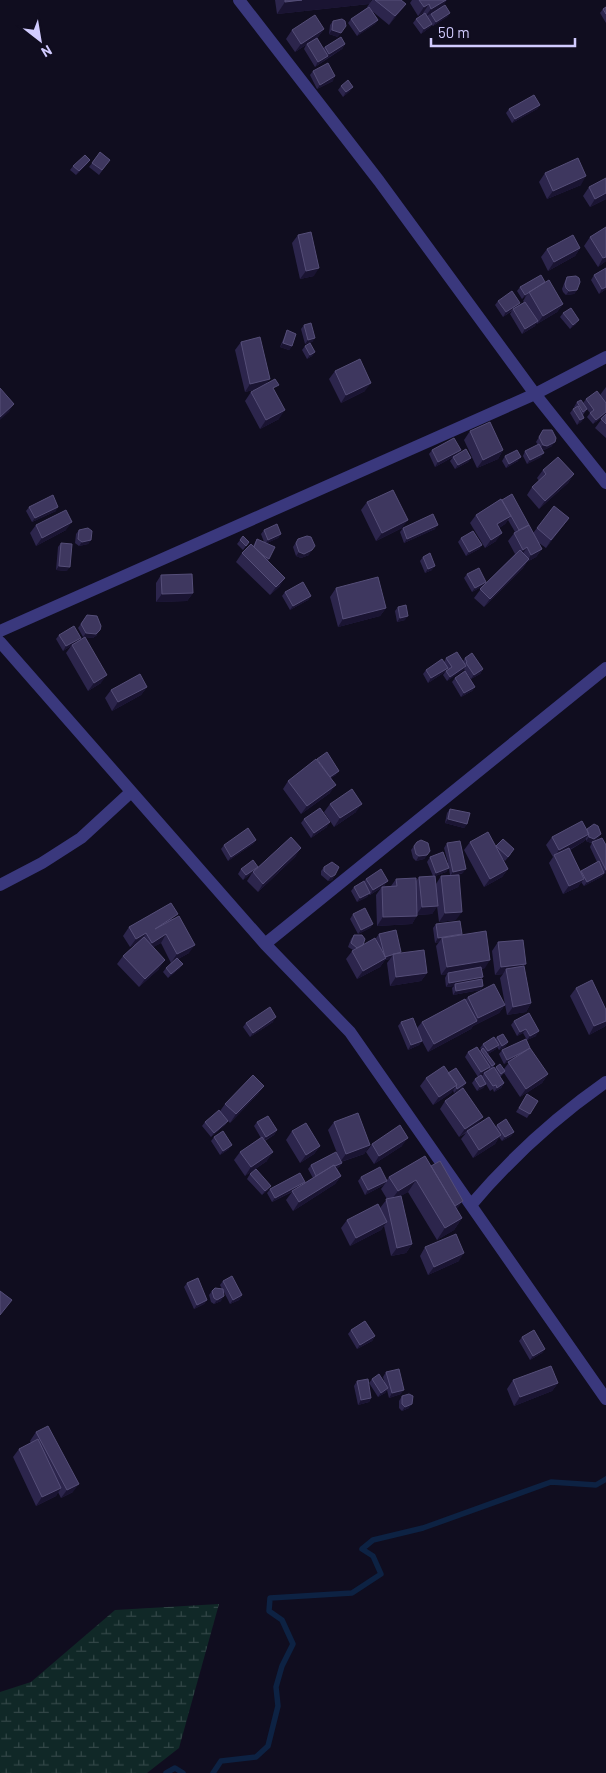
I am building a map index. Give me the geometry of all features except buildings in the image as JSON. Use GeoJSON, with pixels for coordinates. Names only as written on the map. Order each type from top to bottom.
{"type":"FeatureCollection","features":[{"type":"Feature","properties":{"kind":"street"},"geometry":{"type":"LineString","coordinates":[[239,0],[379,181],[535,394],[606,483]]}},
{"type":"Feature","properties":{"kind":"street"},"geometry":{"type":"LineString","coordinates":[[0,631],[535,394],[606,357]]}},
{"type":"Feature","properties":{"kind":"street"},"geometry":{"type":"LineString","coordinates":[[0,642],[265,944],[350,1032],[604,1394]]}},
{"type":"Feature","properties":{"kind":"street"},"geometry":{"type":"LineString","coordinates":[[265,944],[606,668]]}},
{"type":"Feature","properties":{"kind":"street"},"geometry":{"type":"LineString","coordinates":[[0,885],[42,863],[82,838],[131,792]]}},
{"type":"Feature","properties":{"kind":"street"},"geometry":{"type":"LineString","coordinates":[[471,1205],[502,1171],[565,1112],[606,1082]]}},
{"type":"Feature","properties":{"kind":"green space"},"geometry":{"type":"Polygon","coordinates":[[[219,1604],[179,1748],[147,1773],[0,1773],[0,1692],[31,1682],[115,1610],[219,1604]]]}},
{"type":"Feature","properties":{"kind":"waterway"},"geometry":{"type":"LineString","coordinates":[[213,1773],[221,1761],[256,1757],[268,1746],[278,1706],[276,1687],[282,1666],[293,1644],[282,1620],[269,1611],[270,1598],[352,1593],[381,1574],[373,1556],[362,1549],[373,1540],[423,1528],[551,1482],[596,1485],[606,1479]]}},
{"type":"Feature","properties":{"kind":"waterway"},"geometry":{"type":"LineString","coordinates":[[166,1773],[175,1768],[183,1773]]}}]}
